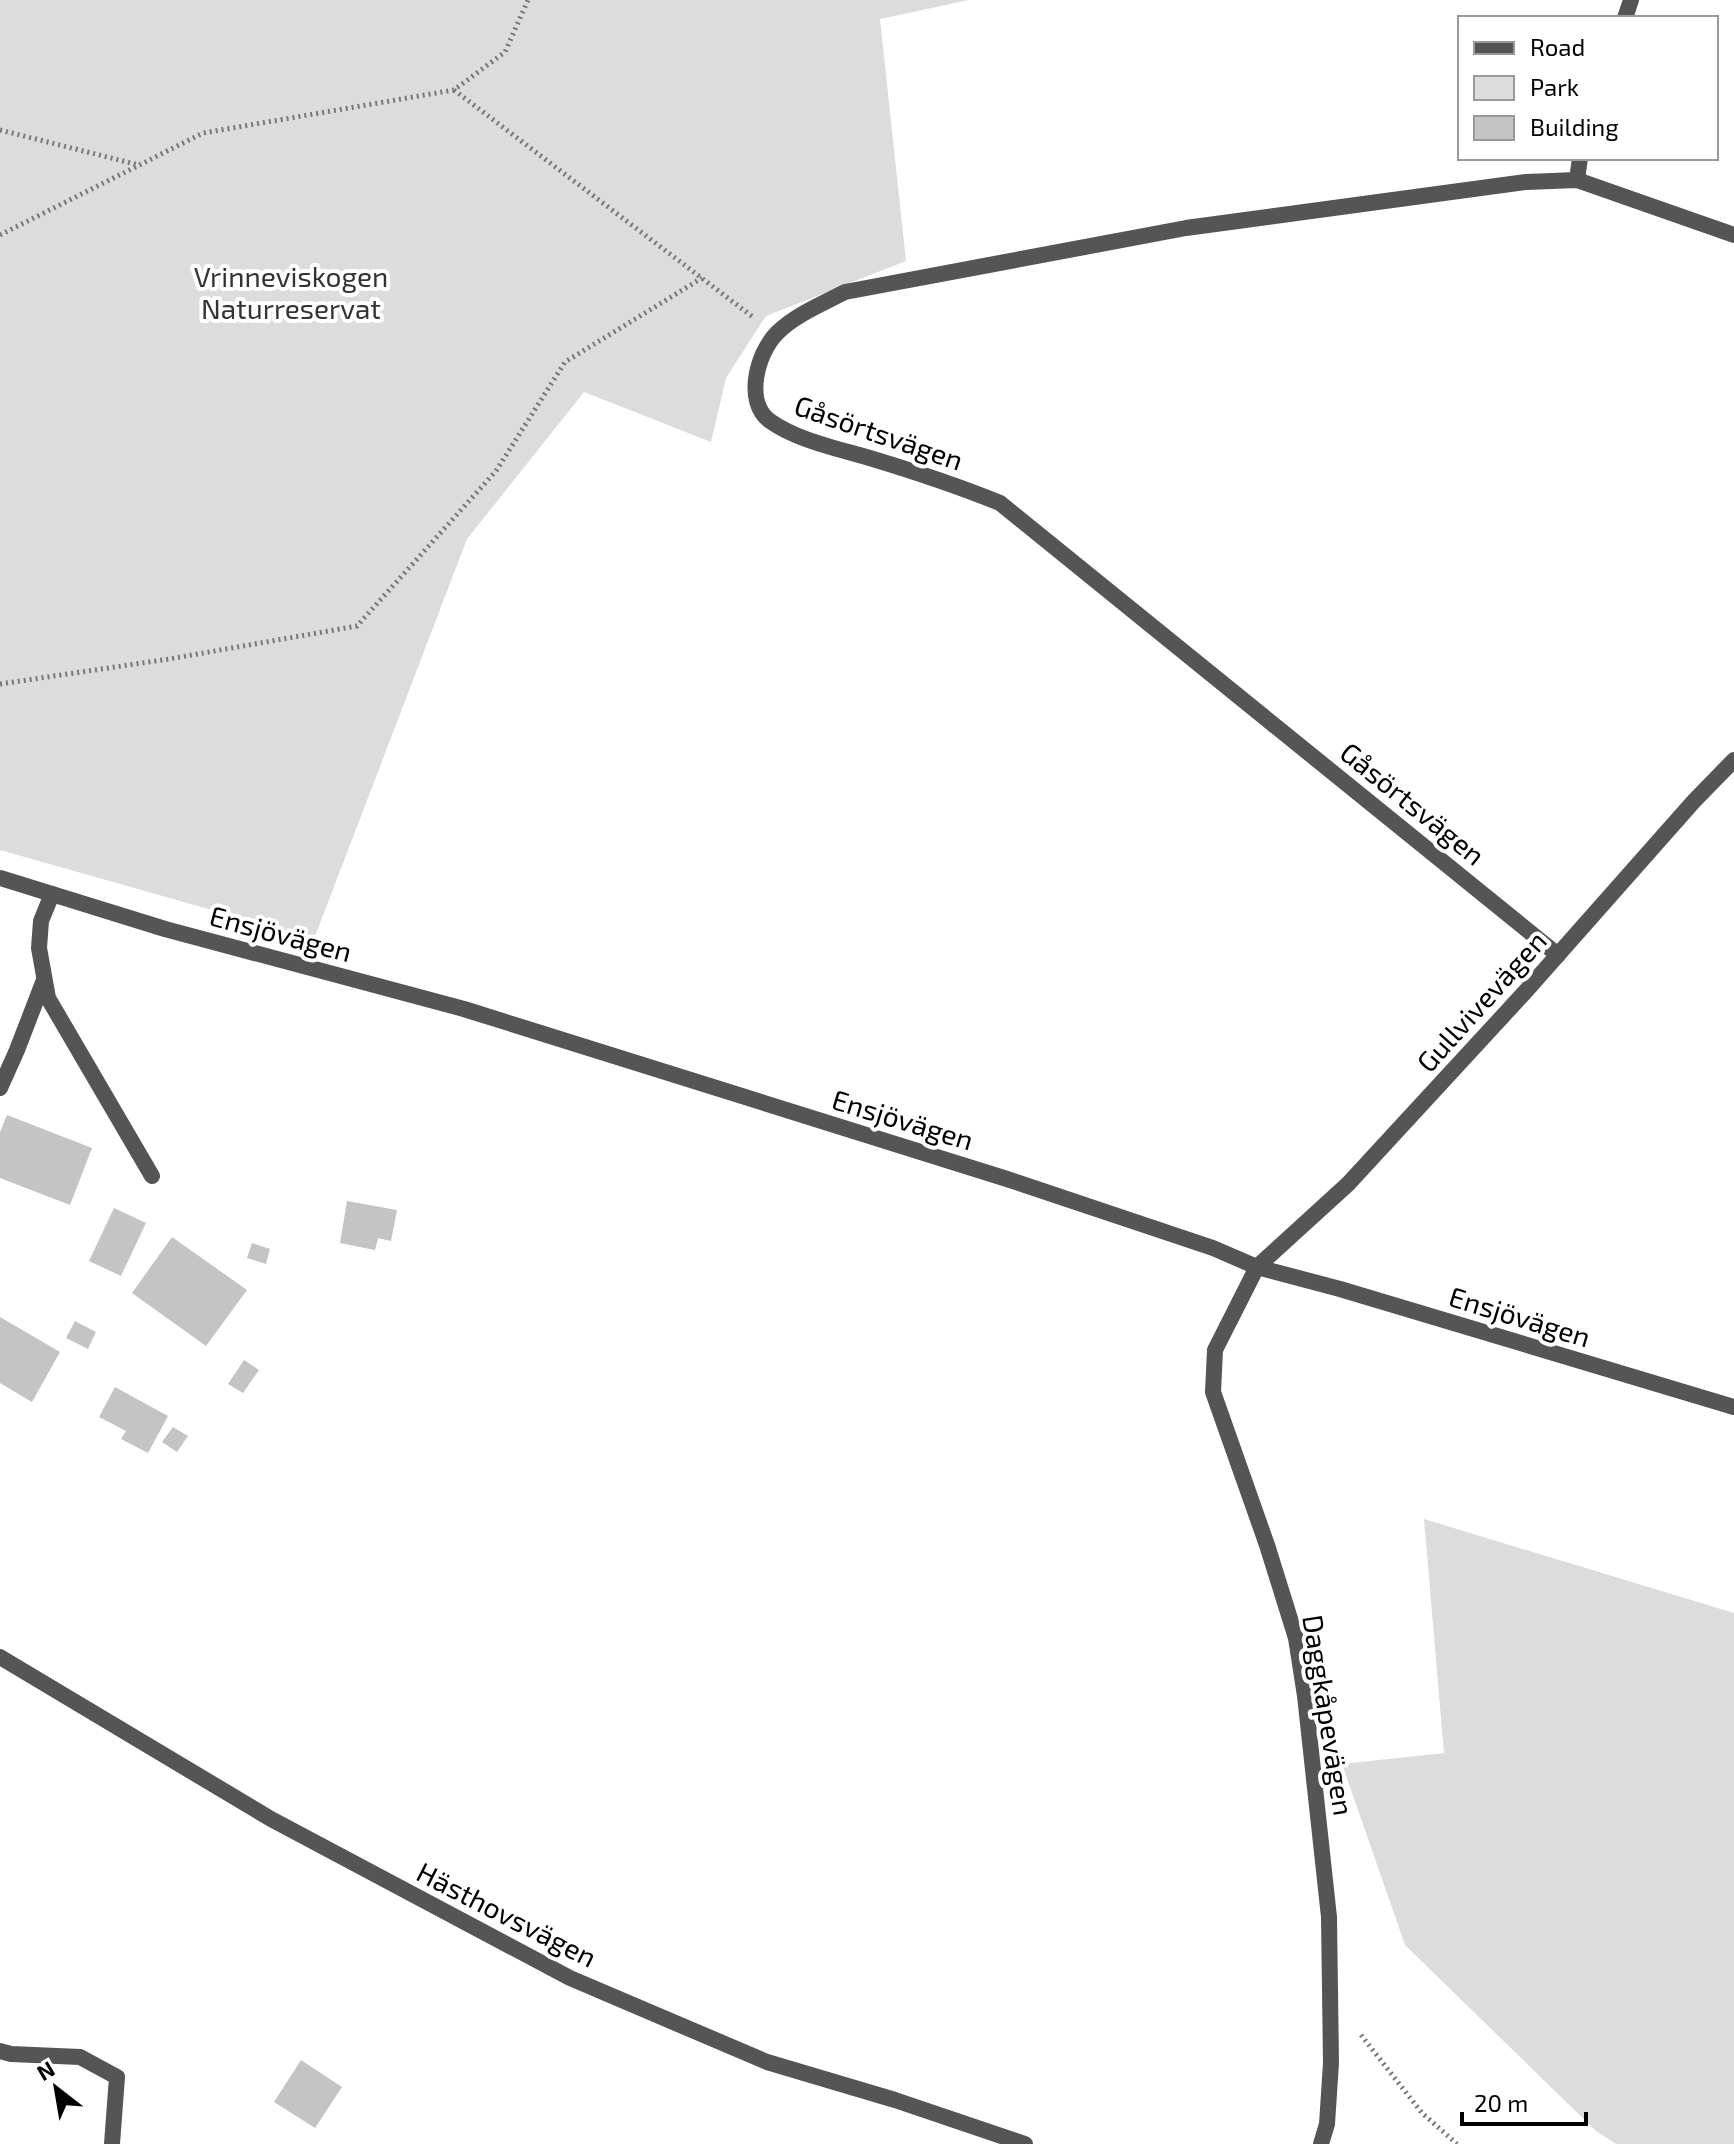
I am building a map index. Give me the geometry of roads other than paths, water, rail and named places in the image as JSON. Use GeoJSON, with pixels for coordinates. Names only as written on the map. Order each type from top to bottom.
{"type":"FeatureCollection","features":[{"type":"Feature","properties":{"kind":"street"},"geometry":{"type":"LineString","coordinates":[[1577,180],[1580,160]]}},
{"type":"Feature","properties":{"kind":"street","name":"Gåsörtsvägen"},"geometry":{"type":"LineString","coordinates":[[1558,955],[1000,503],[947,482],[822,444],[767,419],[754,393],[758,365],[776,334],[807,312],[845,292],[1186,228],[1526,182],[1577,180],[1734,235]]}},
{"type":"Feature","properties":{"kind":"street","name":"Gullvivevägen"},"geometry":{"type":"LineString","coordinates":[[1257,1267],[1348,1184],[1734,760]]}},
{"type":"Feature","properties":{"kind":"street","name":"Ensjövägen"},"geometry":{"type":"LineString","coordinates":[[0,878],[165,929],[464,1009],[1007,1179],[1213,1248],[1257,1267],[1734,1407]]}},
{"type":"Feature","properties":{"kind":"street"},"geometry":{"type":"LineString","coordinates":[[52,894],[41,921],[39,948],[48,998],[152,1176]]}},
{"type":"Feature","properties":{"kind":"street"},"geometry":{"type":"LineString","coordinates":[[0,1088],[44,980]]}},
{"type":"Feature","properties":{"kind":"street","name":"Daggkåpevägen"},"geometry":{"type":"LineString","coordinates":[[1257,1267],[1215,1350],[1213,1392],[1296,1638],[1329,1917],[1331,2063],[1327,2124],[1321,2144]]}},
{"type":"Feature","properties":{"kind":"street","name":"Hästhovsvägen"},"geometry":{"type":"LineString","coordinates":[[0,1657],[271,1819],[570,1978],[767,2062],[895,2100],[1025,2144]]}},
{"type":"Feature","properties":{"kind":"street"},"geometry":{"type":"LineString","coordinates":[[0,2051],[80,2057],[117,2077],[112,2144]]}},
{"type":"Feature","properties":{"kind":"park label","name":"Vrinneviskogen Naturreservat"},"geometry":{"type":"Point","coordinates":[291,292]}}]}
